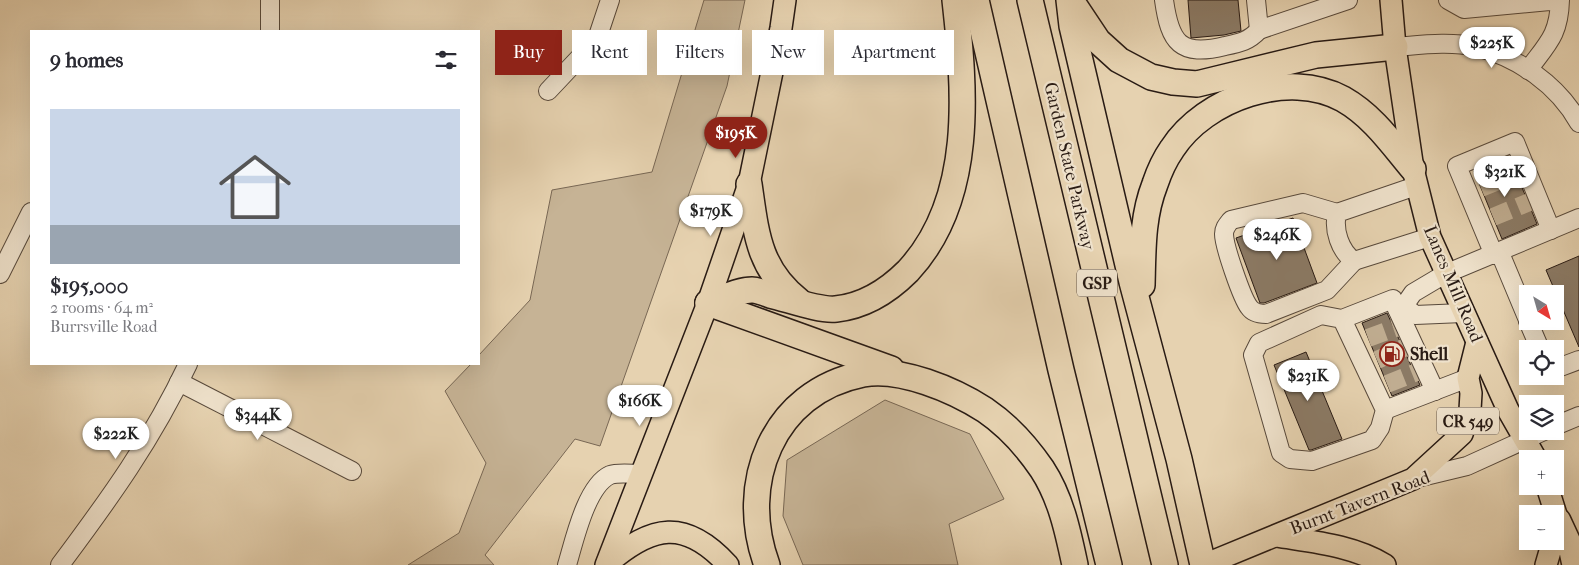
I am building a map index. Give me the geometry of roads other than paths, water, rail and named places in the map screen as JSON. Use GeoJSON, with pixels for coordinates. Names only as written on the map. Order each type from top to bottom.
{"type":"FeatureCollection","features":[{"type":"Feature","properties":{"kind":"highway"},"geometry":{"type":"LineString","coordinates":[[708,303],[752,290],[834,309],[862,304],[896,283],[917,260],[937,228],[957,171],[963,119],[962,58],[955,0]]}},
{"type":"Feature","properties":{"kind":"highway"},"geometry":{"type":"LineString","coordinates":[[976,0],[1061,370],[1109,565]]}},
{"type":"Feature","properties":{"kind":"highway","name":"Garden State Parkway"},"geometry":{"type":"LineString","coordinates":[[1030,0],[1165,565]]}},
{"type":"Feature","properties":{"kind":"highway"},"geometry":{"type":"LineString","coordinates":[[1069,0],[1098,41],[1119,60],[1150,77],[1173,82],[1197,84],[1316,55],[1395,47]]}},
{"type":"Feature","properties":{"kind":"highway"},"geometry":{"type":"LineString","coordinates":[[1069,0],[1074,35],[1142,317],[1179,460],[1203,565]]}},
{"type":"Feature","properties":{"kind":"highway"},"geometry":{"type":"LineString","coordinates":[[1142,317],[1143,226],[1155,184],[1172,148],[1202,118],[1231,101],[1260,90],[1294,86],[1324,90],[1344,100],[1376,124],[1415,177]]}},
{"type":"Feature","properties":{"kind":"highway"},"geometry":{"type":"LineString","coordinates":[[749,184],[756,231],[763,258],[784,289],[799,301]]}},
{"type":"Feature","properties":{"kind":"highway"},"geometry":{"type":"LineString","coordinates":[[708,303],[915,378],[960,396],[986,410],[1018,438],[1042,470],[1057,497],[1076,565]]}},
{"type":"Feature","properties":{"kind":"highway"},"geometry":{"type":"LineString","coordinates":[[767,565],[756,524],[756,495],[762,462],[774,435],[790,414],[808,398],[835,383],[850,378],[864,374],[883,374],[915,378]]}},
{"type":"Feature","properties":{"kind":"highway"},"geometry":{"type":"LineString","coordinates":[[1564,542],[1572,551],[1576,565]]}},
{"type":"Feature","properties":{"kind":"main road"},"geometry":{"type":"LineString","coordinates":[[606,564],[708,303],[749,184],[785,0]]}},
{"type":"Feature","properties":{"kind":"main road","name":"Lanes Mill Road"},"geometry":{"type":"LineString","coordinates":[[1391,0],[1395,47],[1415,177],[1430,237],[1445,274],[1508,410],[1519,421]]}},
{"type":"Feature","properties":{"kind":"main road","name":"CR 549"},"geometry":{"type":"LineString","coordinates":[[1413,479],[1462,434],[1470,410],[1471,393],[1468,378],[1477,342]]}},
{"type":"Feature","properties":{"kind":"main road","name":"Burnt Tavern Road"},"geometry":{"type":"LineString","coordinates":[[1203,565],[1413,479]]}},
{"type":"Feature","properties":{"kind":"main road"},"geometry":{"type":"LineString","coordinates":[[606,564],[625,548],[649,535],[672,532],[688,534],[711,547],[728,565]]}},
{"type":"Feature","properties":{"kind":"main road"},"geometry":{"type":"LineString","coordinates":[[1275,536],[1347,548],[1371,556],[1385,565]]}},
{"type":"Feature","properties":{"kind":"main road"},"geometry":{"type":"LineString","coordinates":[[1546,565],[1550,550]]}},
{"type":"Feature","properties":{"kind":"street"},"geometry":{"type":"LineString","coordinates":[[270,0],[270,30]]}},
{"type":"Feature","properties":{"kind":"street"},"geometry":{"type":"LineString","coordinates":[[548,91],[597,39],[610,0]]}},
{"type":"Feature","properties":{"kind":"street"},"geometry":{"type":"LineString","coordinates":[[1164,0],[1167,22],[1181,45],[1191,51],[1217,48],[1249,40],[1260,30],[1348,0]]}},
{"type":"Feature","properties":{"kind":"street"},"geometry":{"type":"LineString","coordinates":[[1256,0],[1260,30]]}},
{"type":"Feature","properties":{"kind":"street"},"geometry":{"type":"LineString","coordinates":[[1448,0],[1464,8],[1560,0],[1560,18],[1556,31],[1528,70]]}},
{"type":"Feature","properties":{"kind":"street"},"geometry":{"type":"LineString","coordinates":[[1395,47],[1438,44],[1474,47],[1501,55],[1528,70],[1556,92],[1579,123]]}},
{"type":"Feature","properties":{"kind":"street"},"geometry":{"type":"LineString","coordinates":[[1519,301],[1497,254],[1487,220],[1475,190],[1457,166],[1515,142],[1523,171],[1535,200],[1551,230]]}},
{"type":"Feature","properties":{"kind":"street"},"geometry":{"type":"LineString","coordinates":[[1415,177],[1336,213],[1304,203],[1231,220],[1225,227],[1224,234],[1229,256],[1249,307],[1256,313],[1266,314],[1328,290],[1354,261],[1430,237]]}},
{"type":"Feature","properties":{"kind":"street"},"geometry":{"type":"LineString","coordinates":[[1336,213],[1334,224],[1345,255],[1354,261]]}},
{"type":"Feature","properties":{"kind":"street"},"geometry":{"type":"LineString","coordinates":[[0,274],[30,214]]}},
{"type":"Feature","properties":{"kind":"street"},"geometry":{"type":"LineString","coordinates":[[1401,317],[1413,293],[1445,274],[1551,230],[1578,221]]}},
{"type":"Feature","properties":{"kind":"street"},"geometry":{"type":"LineString","coordinates":[[1342,319],[1392,298],[1421,370],[1435,391]]}},
{"type":"Feature","properties":{"kind":"street"},"geometry":{"type":"LineString","coordinates":[[1401,317],[1463,312]]}},
{"type":"Feature","properties":{"kind":"street"},"geometry":{"type":"LineString","coordinates":[[1321,314],[1342,319],[1361,341],[1381,387],[1384,410],[1380,428],[1372,440],[1312,461],[1290,459],[1281,453],[1253,356],[1259,343],[1321,314]]}},
{"type":"Feature","properties":{"kind":"street"},"geometry":{"type":"LineString","coordinates":[[1564,366],[1579,360]]}},
{"type":"Feature","properties":{"kind":"street"},"geometry":{"type":"LineString","coordinates":[[63,564],[113,496],[166,411],[188,365]]}},
{"type":"Feature","properties":{"kind":"street"},"geometry":{"type":"LineString","coordinates":[[1384,410],[1468,378]]}},
{"type":"Feature","properties":{"kind":"street"},"geometry":{"type":"LineString","coordinates":[[179,382],[352,471]]}},
{"type":"Feature","properties":{"kind":"street"},"geometry":{"type":"LineString","coordinates":[[1564,422],[1579,416]]}},
{"type":"Feature","properties":{"kind":"street","name":"Burnt Tavern Road"},"geometry":{"type":"LineString","coordinates":[[1413,479],[1467,466],[1526,440]]}},
{"type":"Feature","properties":{"kind":"street"},"geometry":{"type":"LineString","coordinates":[[567,565],[581,519],[594,490],[610,476],[641,474]]}},
{"type":"Feature","properties":{"kind":"tunnel"},"geometry":{"type":"LineString","coordinates":[[1481,188],[1520,172]]}},
{"type":"Feature","properties":{"kind":"tunnel"},"geometry":{"type":"LineString","coordinates":[[1493,217],[1532,201]]}},
{"type":"Feature","properties":{"kind":"tunnel"},"geometry":{"type":"LineString","coordinates":[[1368,338],[1398,327]]}},
{"type":"Feature","properties":{"kind":"tunnel"},"geometry":{"type":"LineString","coordinates":[[1377,360],[1406,347]]}},
{"type":"Feature","properties":{"kind":"tunnel"},"geometry":{"type":"LineString","coordinates":[[1387,384],[1417,372]]}},
{"type":"Feature","properties":{"kind":"place","name":"Shell"},"geometry":{"type":"Point","coordinates":[1392,354]}}]}
